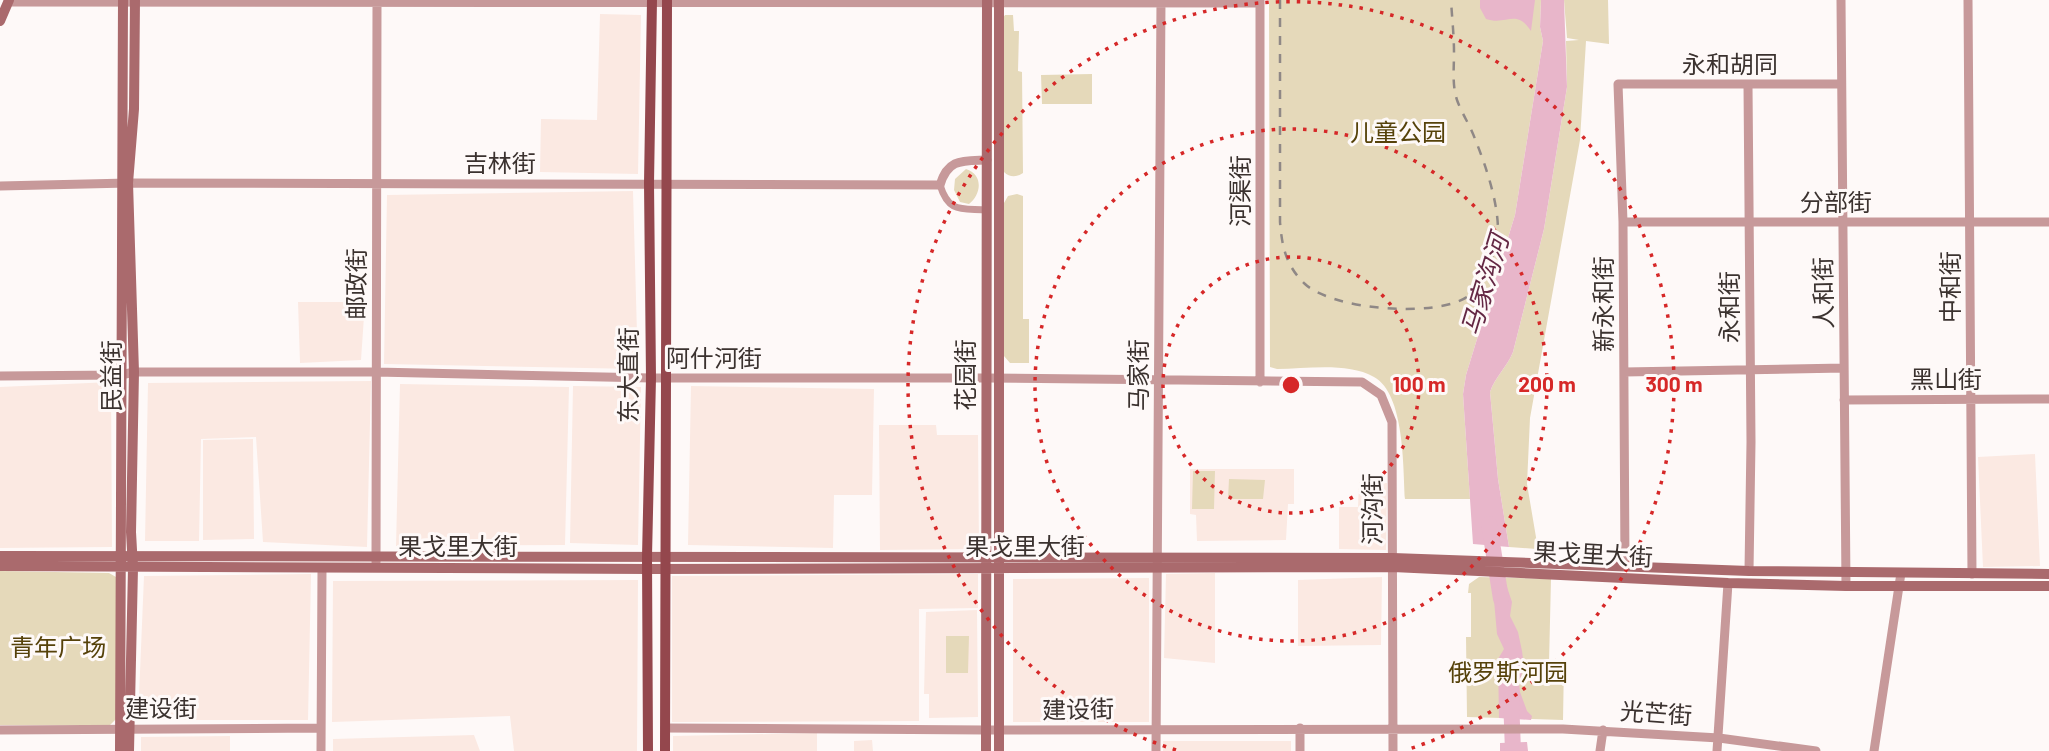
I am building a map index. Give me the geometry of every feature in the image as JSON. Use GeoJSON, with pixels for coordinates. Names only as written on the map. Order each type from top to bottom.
{"type":"FeatureCollection","features":[{"type":"Feature","properties":{"kind":"main road"},"geometry":{"type":"LineString","coordinates":[[0,21],[9,1]]}},
{"type":"Feature","properties":{"kind":"main road","name":"民益街"},"geometry":{"type":"LineString","coordinates":[[129,1],[121,374],[121,562],[125,728],[129,751]]}},
{"type":"Feature","properties":{"kind":"main road","name":"东大直街"},"geometry":{"type":"LineString","coordinates":[[648,751],[652,1]]}},
{"type":"Feature","properties":{"kind":"main road","name":"东大直街"},"geometry":{"type":"LineString","coordinates":[[664,751],[667,1]]}},
{"type":"Feature","properties":{"kind":"main road","name":"花园街"},"geometry":{"type":"LineString","coordinates":[[986,751],[988,1]]}},
{"type":"Feature","properties":{"kind":"main road","name":"花园街"},"geometry":{"type":"LineString","coordinates":[[999,1],[999,751]]}},
{"type":"Feature","properties":{"kind":"main road","name":"民益街"},"geometry":{"type":"LineString","coordinates":[[120,751],[125,728],[133,562],[131,532],[134,372],[125,183]]}},
{"type":"Feature","properties":{"kind":"main road","name":"果戈里大街"},"geometry":{"type":"LineString","coordinates":[[0,556],[121,562]]}},
{"type":"Feature","properties":{"kind":"main road","name":"果戈里大街"},"geometry":{"type":"LineString","coordinates":[[0,566],[376,556],[648,563]]}},
{"type":"Feature","properties":{"kind":"main road","name":"果戈里大街"},"geometry":{"type":"LineString","coordinates":[[133,562],[322,569],[648,563],[1547,563],[1749,571],[2049,574]]}},
{"type":"Feature","properties":{"kind":"main road","name":"果戈里大街"},"geometry":{"type":"LineString","coordinates":[[1471,565],[1549,574],[1728,583],[2049,586]]}},
{"type":"Feature","properties":{"kind":"street","name":"人和街"},"geometry":{"type":"LineString","coordinates":[[1841,0],[1846,586]]}},
{"type":"Feature","properties":{"kind":"street","name":"中和街"},"geometry":{"type":"LineString","coordinates":[[1968,0],[1972,574]]}},
{"type":"Feature","properties":{"kind":"street"},"geometry":{"type":"LineString","coordinates":[[9,1],[1260,2]]}},
{"type":"Feature","properties":{"kind":"street","name":"邮政街"},"geometry":{"type":"LineString","coordinates":[[376,568],[377,1]]}},
{"type":"Feature","properties":{"kind":"street","name":"马家街"},"geometry":{"type":"LineString","coordinates":[[1156,751],[1161,1]]}},
{"type":"Feature","properties":{"kind":"street","name":"河渠街"},"geometry":{"type":"LineString","coordinates":[[1260,2],[1260,382]]}},
{"type":"Feature","properties":{"kind":"street","name":"永和胡同"},"geometry":{"type":"LineString","coordinates":[[1618,84],[1842,84]]}},
{"type":"Feature","properties":{"kind":"street","name":"新永和街"},"geometry":{"type":"LineString","coordinates":[[1618,84],[1623,222],[1625,566]]}},
{"type":"Feature","properties":{"kind":"street","name":"永和街"},"geometry":{"type":"LineString","coordinates":[[1748,85],[1749,571]]}},
{"type":"Feature","properties":{"kind":"street"},"geometry":{"type":"LineString","coordinates":[[987,160],[961,160],[944,173],[940,185],[949,204],[958,209],[987,210]]}},
{"type":"Feature","properties":{"kind":"street","name":"吉林街"},"geometry":{"type":"LineString","coordinates":[[0,186],[125,183],[940,185]]}},
{"type":"Feature","properties":{"kind":"street","name":"分部街"},"geometry":{"type":"LineString","coordinates":[[1623,222],[2049,222]]}},
{"type":"Feature","properties":{"kind":"street"},"geometry":{"type":"LineString","coordinates":[[1624,372],[1844,369]]}},
{"type":"Feature","properties":{"kind":"street","name":"阿什河街"},"geometry":{"type":"LineString","coordinates":[[0,376],[134,372],[376,372],[651,379],[999,378],[1260,382]]}},
{"type":"Feature","properties":{"kind":"street","name":"河沟街"},"geometry":{"type":"LineString","coordinates":[[1260,382],[1362,382],[1381,395],[1392,422],[1393,751]]}},
{"type":"Feature","properties":{"kind":"street","name":"黑山街"},"geometry":{"type":"LineString","coordinates":[[1844,400],[2049,399]]}},
{"type":"Feature","properties":{"kind":"street"},"geometry":{"type":"LineString","coordinates":[[321,751],[322,569]]}},
{"type":"Feature","properties":{"kind":"street"},"geometry":{"type":"LineString","coordinates":[[1874,751],[1901,573]]}},
{"type":"Feature","properties":{"kind":"street"},"geometry":{"type":"LineString","coordinates":[[1717,751],[1728,583]]}},
{"type":"Feature","properties":{"kind":"street","name":"建设街"},"geometry":{"type":"LineString","coordinates":[[665,727],[986,730],[1492,729]]}},
{"type":"Feature","properties":{"kind":"street","name":"建设街"},"geometry":{"type":"LineString","coordinates":[[0,730],[321,728]]}},
{"type":"Feature","properties":{"kind":"street"},"geometry":{"type":"LineString","coordinates":[[1300,728],[1300,751]]}},
{"type":"Feature","properties":{"kind":"street","name":"光芒街"},"geometry":{"type":"LineString","coordinates":[[1492,729],[1604,730],[1719,738],[1816,751]]}},
{"type":"Feature","properties":{"kind":"street"},"geometry":{"type":"LineString","coordinates":[[1600,751],[1604,730]]}},
{"type":"Feature","properties":{"kind":"shaded area"},"geometry":{"type":"Polygon","coordinates":[[[1480,0],[1535,0],[1531,31],[1521,20],[1486,19],[1480,8],[1480,0]]]}},
{"type":"Feature","properties":{"kind":"shaded area"},"geometry":{"type":"Polygon","coordinates":[[[1541,0],[1564,0],[1567,87],[1544,229],[1513,352],[1490,392],[1498,479],[1509,547],[1473,544],[1463,394],[1466,375],[1515,215],[1543,41],[1540,27],[1541,0]]]}},
{"type":"Feature","properties":{"kind":"shaded area"},"geometry":{"type":"Polygon","coordinates":[[[600,14],[641,15],[638,174],[540,172],[541,119],[597,120],[600,14]]]}},
{"type":"Feature","properties":{"kind":"shaded area"},"geometry":{"type":"Polygon","coordinates":[[[633,191],[638,369],[384,364],[387,195],[633,191]]]}},
{"type":"Feature","properties":{"kind":"shaded area"},"geometry":{"type":"Polygon","coordinates":[[[298,302],[365,302],[361,360],[300,363],[298,302]]]}},
{"type":"Feature","properties":{"kind":"shaded area"},"geometry":{"type":"Polygon","coordinates":[[[371,381],[367,547],[263,542],[256,437],[201,439],[199,541],[145,541],[148,383],[371,381]]]}},
{"type":"Feature","properties":{"kind":"shaded area"},"geometry":{"type":"Polygon","coordinates":[[[111,382],[112,547],[0,548],[0,387],[111,382]]]}},
{"type":"Feature","properties":{"kind":"shaded area"},"geometry":{"type":"Polygon","coordinates":[[[400,384],[569,387],[565,545],[396,546],[400,384]]]}},
{"type":"Feature","properties":{"kind":"shaded area"},"geometry":{"type":"Polygon","coordinates":[[[573,386],[641,387],[638,545],[570,543],[573,386]]]}},
{"type":"Feature","properties":{"kind":"shaded area"},"geometry":{"type":"Polygon","coordinates":[[[691,386],[874,389],[872,495],[834,495],[833,548],[688,545],[691,386]]]}},
{"type":"Feature","properties":{"kind":"shaded area"},"geometry":{"type":"Polygon","coordinates":[[[879,425],[936,425],[937,435],[978,435],[979,549],[880,550],[879,425]]]}},
{"type":"Feature","properties":{"kind":"shaded area"},"geometry":{"type":"Polygon","coordinates":[[[253,439],[254,539],[203,540],[203,440],[253,439]]]}},
{"type":"Feature","properties":{"kind":"shaded area"},"geometry":{"type":"Polygon","coordinates":[[[2035,454],[2040,566],[1983,567],[1978,457],[2035,454]]]}},
{"type":"Feature","properties":{"kind":"shaded area"},"geometry":{"type":"Polygon","coordinates":[[[1190,469],[1294,469],[1294,504],[1288,504],[1286,540],[1197,541],[1196,515],[1190,514],[1190,469]]]}},
{"type":"Feature","properties":{"kind":"shaded area"},"geometry":{"type":"Polygon","coordinates":[[[1359,482],[1387,483],[1386,550],[1339,549],[1339,507],[1358,507],[1359,482]]]}},
{"type":"Feature","properties":{"kind":"shaded area"},"geometry":{"type":"Polygon","coordinates":[[[1215,573],[1215,663],[1164,658],[1166,574],[1215,573]]]}},
{"type":"Feature","properties":{"kind":"shaded area"},"geometry":{"type":"Polygon","coordinates":[[[311,574],[308,720],[138,720],[144,576],[311,574]]]}},
{"type":"Feature","properties":{"kind":"shaded area"},"geometry":{"type":"Polygon","coordinates":[[[978,574],[978,608],[919,609],[919,721],[672,722],[672,576],[978,574]]]}},
{"type":"Feature","properties":{"kind":"shaded area"},"geometry":{"type":"Polygon","coordinates":[[[1382,577],[1381,645],[1298,646],[1298,580],[1382,577]]]}},
{"type":"Feature","properties":{"kind":"shaded area"},"geometry":{"type":"Polygon","coordinates":[[[1149,578],[1149,722],[1013,722],[1013,579],[1149,578]]]}},
{"type":"Feature","properties":{"kind":"shaded area"},"geometry":{"type":"Polygon","coordinates":[[[1492,578],[1504,578],[1512,602],[1510,616],[1518,632],[1524,666],[1519,683],[1520,692],[1527,711],[1532,716],[1531,720],[1499,718],[1498,659],[1504,649],[1497,634],[1492,578]]]}},
{"type":"Feature","properties":{"kind":"shaded area"},"geometry":{"type":"Polygon","coordinates":[[[638,580],[637,751],[514,751],[510,716],[332,722],[333,581],[638,580]]]}},
{"type":"Feature","properties":{"kind":"shaded area"},"geometry":{"type":"Polygon","coordinates":[[[977,610],[978,717],[929,718],[929,694],[924,694],[926,612],[977,610]]]}},
{"type":"Feature","properties":{"kind":"shaded area"},"geometry":{"type":"Polygon","coordinates":[[[817,733],[817,751],[673,751],[673,736],[817,733]]]}},
{"type":"Feature","properties":{"kind":"shaded area"},"geometry":{"type":"Polygon","coordinates":[[[474,735],[480,751],[333,751],[333,739],[474,735]]]}},
{"type":"Feature","properties":{"kind":"shaded area"},"geometry":{"type":"Polygon","coordinates":[[[230,736],[230,751],[141,751],[141,737],[230,736]]]}},
{"type":"Feature","properties":{"kind":"shaded area"},"geometry":{"type":"Polygon","coordinates":[[[872,740],[873,751],[854,751],[854,741],[872,740]]]}},
{"type":"Feature","properties":{"kind":"shaded area"},"geometry":{"type":"Polygon","coordinates":[[[1163,741],[1291,741],[1291,751],[1163,751],[1163,741]]]}},
{"type":"Feature","properties":{"kind":"shaded area"},"geometry":{"type":"Polygon","coordinates":[[[1527,742],[1528,751],[1500,751],[1500,743],[1527,742]]]}},
{"type":"Feature","properties":{"kind":"green space","name":"儿童公园"},"geometry":{"type":"Polygon","coordinates":[[[1269,0],[1541,0],[1540,27],[1543,41],[1515,215],[1466,375],[1463,394],[1470,499],[1405,499],[1397,415],[1392,399],[1374,377],[1352,369],[1270,367],[1269,0]]]}},
{"type":"Feature","properties":{"kind":"green space"},"geometry":{"type":"Polygon","coordinates":[[[1564,0],[1608,0],[1609,44],[1586,41],[1580,140],[1530,418],[1527,484],[1536,549],[1509,547],[1498,479],[1490,392],[1513,352],[1544,229],[1567,87],[1566,41],[1579,40],[1567,38],[1564,0]]]}},
{"type":"Feature","properties":{"kind":"green space"},"geometry":{"type":"Polygon","coordinates":[[[1005,15],[1013,15],[1014,31],[1019,31],[1018,71],[1022,72],[1023,173],[1014,176],[1004,172],[1001,21],[1005,15]]]}},
{"type":"Feature","properties":{"kind":"green space"},"geometry":{"type":"Polygon","coordinates":[[[1092,74],[1092,104],[1042,104],[1041,75],[1092,74]]]}},
{"type":"Feature","properties":{"kind":"green space"},"geometry":{"type":"Polygon","coordinates":[[[966,169],[975,175],[979,185],[969,204],[960,202],[954,190],[955,179],[966,169]]]}},
{"type":"Feature","properties":{"kind":"green space"},"geometry":{"type":"Polygon","coordinates":[[[1008,196],[1023,196],[1023,319],[1029,319],[1029,363],[1010,363],[1004,356],[1004,203],[1008,196]]]}},
{"type":"Feature","properties":{"kind":"green space"},"geometry":{"type":"Polygon","coordinates":[[[1193,471],[1215,471],[1214,509],[1192,509],[1193,471]]]}},
{"type":"Feature","properties":{"kind":"green space"},"geometry":{"type":"Polygon","coordinates":[[[1229,479],[1265,480],[1263,499],[1228,499],[1229,479]]]}},
{"type":"Feature","properties":{"kind":"green space","name":"青年广场"},"geometry":{"type":"Polygon","coordinates":[[[0,571],[109,573],[116,577],[116,719],[110,725],[0,725],[0,571]]]}},
{"type":"Feature","properties":{"kind":"green space","name":"俄罗斯河园"},"geometry":{"type":"Polygon","coordinates":[[[1479,577],[1551,579],[1549,663],[1564,663],[1563,720],[1467,717],[1466,637],[1471,637],[1471,593],[1468,593],[1469,584],[1479,577]]]}},
{"type":"Feature","properties":{"kind":"green space"},"geometry":{"type":"Polygon","coordinates":[[[946,636],[969,636],[968,673],[946,673],[946,636]]]}},
{"type":"Feature","properties":{"kind":"waterway","name":"马家沟河"},"geometry":{"type":"LineString","coordinates":[[1489,524],[1501,599]]}},
{"type":"Feature","properties":{"kind":"waterway","name":"马家沟河"},"geometry":{"type":"LineString","coordinates":[[1511,698],[1513,751]]}},
{"type":"Feature","properties":{"kind":"railway"},"geometry":{"type":"LineString","coordinates":[[1280,0],[1280,222],[1286,256],[1305,284],[1319,293],[1360,305],[1409,309],[1452,304],[1467,297],[1481,280],[1497,242],[1497,217],[1488,176],[1455,94],[1451,0]]}}]}
